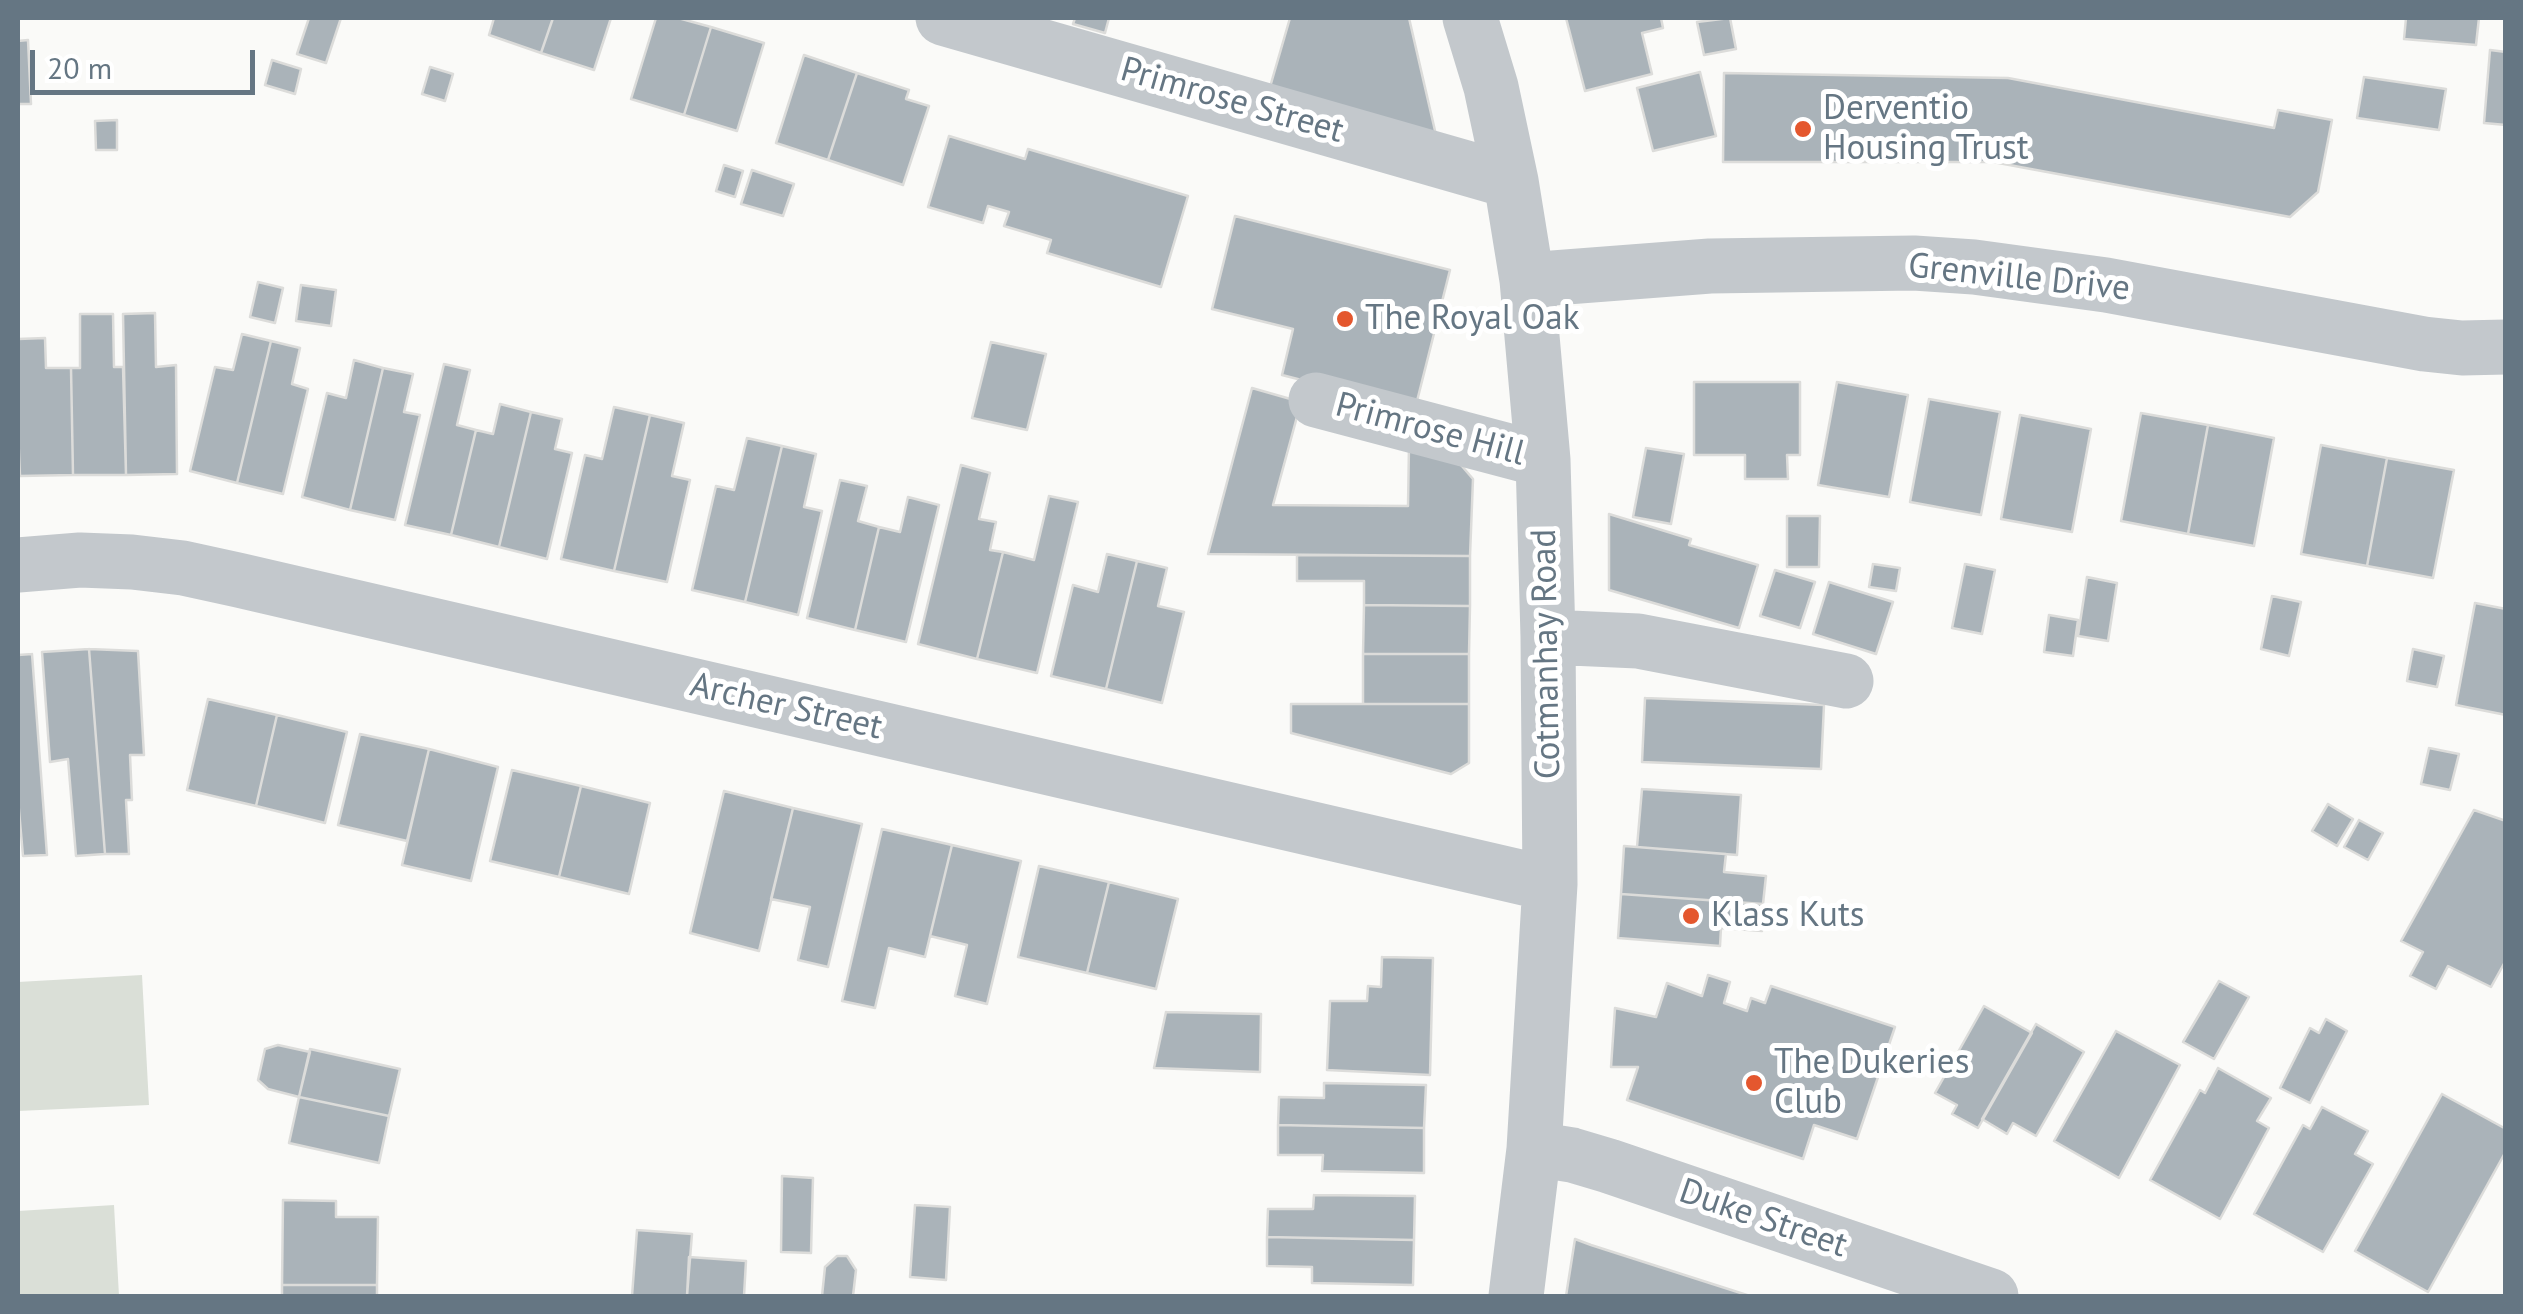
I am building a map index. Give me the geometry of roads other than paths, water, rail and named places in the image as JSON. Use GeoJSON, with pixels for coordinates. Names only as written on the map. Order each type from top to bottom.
{"type":"FeatureCollection","features":[{"type":"Feature","properties":{"kind":"street","name":"Cotmanhay Road"},"geometry":{"type":"LineString","coordinates":[[1470,18],[1511,181],[1527,280],[1543,460],[1550,884],[1534,1149],[1516,1296]]}},
{"type":"Feature","properties":{"kind":"street","name":"Primrose Street"},"geometry":{"type":"LineString","coordinates":[[948,20],[1511,181]]}},
{"type":"Feature","properties":{"kind":"street","name":"Grenville Drive"},"geometry":{"type":"LineString","coordinates":[[1527,280],[1710,266],[1914,263],[1974,267],[2106,284],[2424,344],[2506,347]]}},
{"type":"Feature","properties":{"kind":"street","name":"Primrose Hill"},"geometry":{"type":"LineString","coordinates":[[1316,400],[1543,460]]}},
{"type":"Feature","properties":{"kind":"street","name":"Archer Street"},"geometry":{"type":"LineString","coordinates":[[18,564],[80,560],[184,568],[1550,884]]}},
{"type":"Feature","properties":{"kind":"street"},"geometry":{"type":"LineString","coordinates":[[1548,637],[1638,641],[1846,680]]}},
{"type":"Feature","properties":{"kind":"street","name":"Duke Street"},"geometry":{"type":"LineString","coordinates":[[1534,1149],[1608,1166],[1991,1296]]}},
{"type":"Feature","properties":{"kind":"place","name":"Derventio Housing Trust"},"geometry":{"type":"Point","coordinates":[1803,129]}},
{"type":"Feature","properties":{"kind":"place","name":"The Royal Oak"},"geometry":{"type":"Point","coordinates":[1345,319]}},
{"type":"Feature","properties":{"kind":"place","name":"Klass Kuts"},"geometry":{"type":"Point","coordinates":[1691,916]}},
{"type":"Feature","properties":{"kind":"place","name":"The Dukeries Club"},"geometry":{"type":"Point","coordinates":[1754,1083]}}]}
